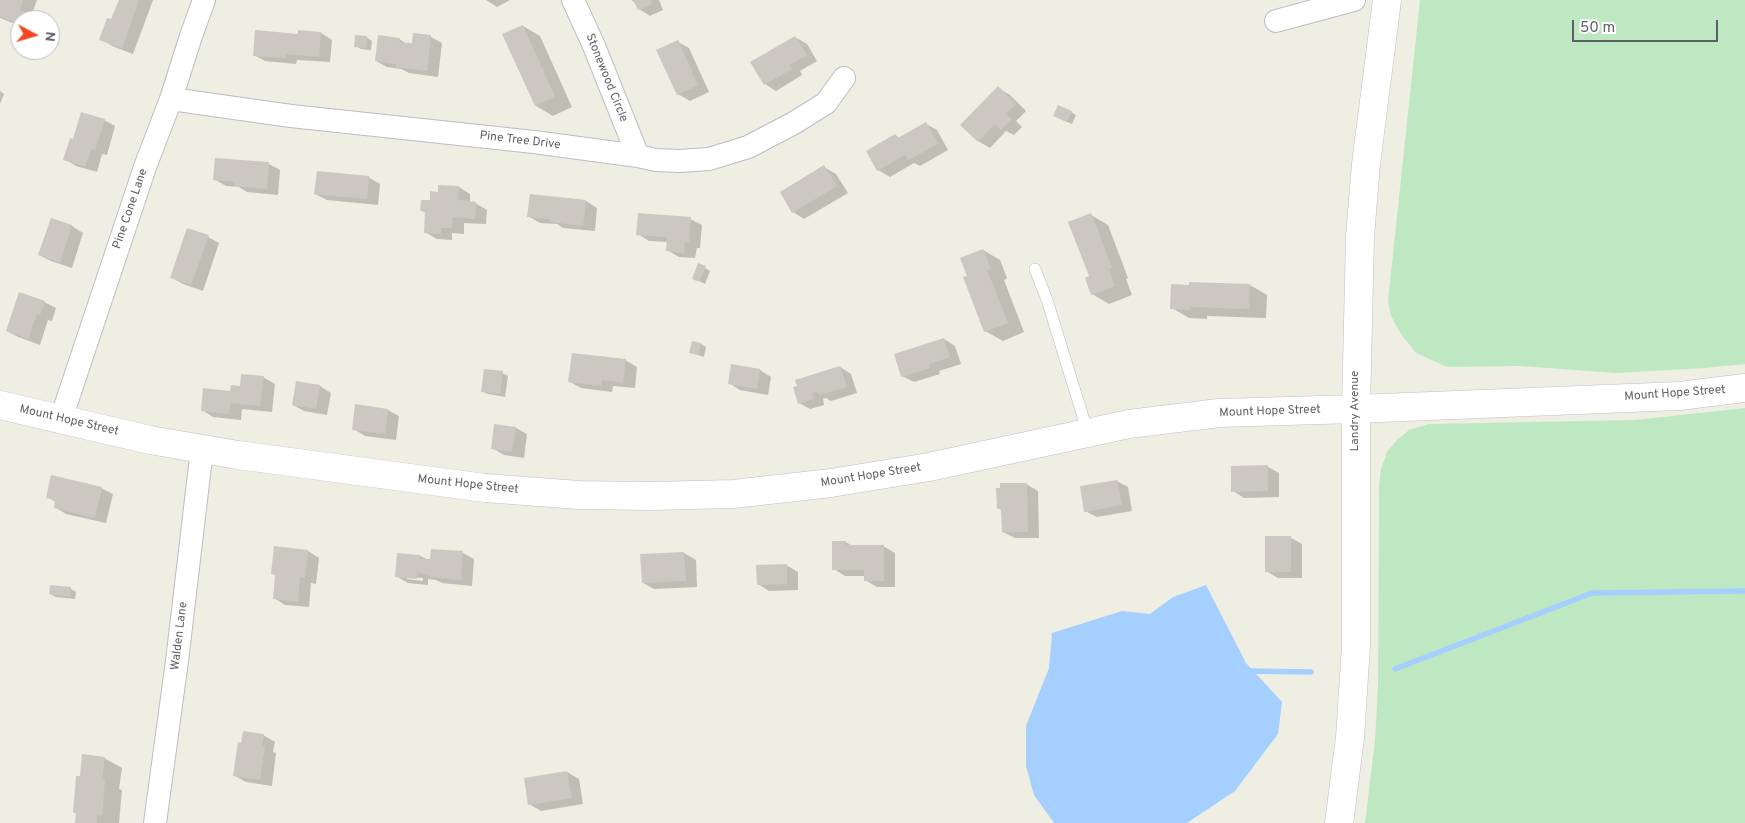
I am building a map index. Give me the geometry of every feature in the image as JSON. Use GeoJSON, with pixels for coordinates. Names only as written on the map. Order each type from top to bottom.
{"type":"FeatureCollection","features":[{"type":"Feature","properties":{"kind":"street","name":"Pine Cone Lane"},"geometry":{"type":"LineString","coordinates":[[61,419],[145,167],[171,99],[190,36],[204,0]]}},
{"type":"Feature","properties":{"kind":"street","name":"Stonewood Circle"},"geometry":{"type":"LineString","coordinates":[[573,0],[594,46],[638,156]]}},
{"type":"Feature","properties":{"kind":"street"},"geometry":{"type":"LineString","coordinates":[[1276,21],[1353,0]]}},
{"type":"Feature","properties":{"kind":"street","name":"Landry Avenue"},"geometry":{"type":"LineString","coordinates":[[1339,823],[1350,738],[1357,604],[1356,409],[1360,236],[1366,164],[1387,0]]}},
{"type":"Feature","properties":{"kind":"street","name":"Pine Tree Drive"},"geometry":{"type":"LineString","coordinates":[[171,99],[291,116],[534,142],[656,160],[680,161],[709,159],[748,147],[794,123],[826,103],[844,78]]}},
{"type":"Feature","properties":{"kind":"street","name":"Mount Hope Street"},"geometry":{"type":"LineString","coordinates":[[0,405],[150,440],[354,471],[485,488],[579,495],[651,496],[734,494],[831,483],[929,467],[1088,432],[1174,418],[1219,413],[1679,396],[1745,388]]}},
{"type":"Feature","properties":{"kind":"street","name":"Walden Lane"},"geometry":{"type":"LineString","coordinates":[[155,823],[177,661],[202,449]]}},
{"type":"Feature","properties":{"kind":"lane"},"geometry":{"type":"LineString","coordinates":[[1035,269],[1047,300],[1088,432]]}},
{"type":"Feature","properties":{"kind":"green space"},"geometry":{"type":"Polygon","coordinates":[[[1420,0],[1745,0],[1745,364],[1616,373],[1520,366],[1447,367],[1416,353],[1401,334],[1391,316],[1388,301],[1420,0]]]}},
{"type":"Feature","properties":{"kind":"green space"},"geometry":{"type":"Polygon","coordinates":[[[1745,408],[1745,823],[1365,823],[1375,740],[1378,686],[1379,485],[1381,469],[1387,452],[1397,440],[1409,430],[1429,424],[1635,420],[1745,408]]]}},
{"type":"Feature","properties":{"kind":"water"},"geometry":{"type":"Polygon","coordinates":[[[1206,585],[1246,663],[1282,702],[1278,734],[1235,791],[1187,823],[1054,823],[1034,795],[1026,766],[1026,726],[1049,668],[1052,633],[1122,611],[1150,614],[1173,597],[1206,585]]]}},
{"type":"Feature","properties":{"kind":"building"},"geometry":{"type":"Polygon","coordinates":[[[0,0],[23,0],[20,10],[10,10],[10,20],[0,17],[0,0]]]}},
{"type":"Feature","properties":{"kind":"building"},"geometry":{"type":"Polygon","coordinates":[[[119,0],[139,0],[122,48],[99,40],[107,18],[111,19],[119,0]]]}},
{"type":"Feature","properties":{"kind":"building"},"geometry":{"type":"Polygon","coordinates":[[[633,0],[651,0],[652,4],[638,10],[633,0]]]}},
{"type":"Feature","properties":{"kind":"building"},"geometry":{"type":"Polygon","coordinates":[[[523,25],[555,97],[535,106],[502,34],[523,25]]]}},
{"type":"Feature","properties":{"kind":"building"},"geometry":{"type":"Polygon","coordinates":[[[255,30],[298,34],[298,30],[321,32],[319,57],[286,54],[285,58],[253,56],[255,30]]]}},
{"type":"Feature","properties":{"kind":"building"},"geometry":{"type":"Polygon","coordinates":[[[413,33],[431,35],[427,71],[396,67],[396,64],[375,61],[378,35],[400,38],[399,42],[412,43],[413,33]]]}},
{"type":"Feature","properties":{"kind":"building"},"geometry":{"type":"Polygon","coordinates":[[[355,35],[367,36],[366,48],[354,47],[355,35]]]}},
{"type":"Feature","properties":{"kind":"building"},"geometry":{"type":"Polygon","coordinates":[[[795,36],[807,55],[789,65],[792,69],[764,85],[750,62],[795,36]]]}},
{"type":"Feature","properties":{"kind":"building"},"geometry":{"type":"Polygon","coordinates":[[[678,40],[698,85],[677,95],[656,50],[678,40]]]}},
{"type":"Feature","properties":{"kind":"building"},"geometry":{"type":"Polygon","coordinates":[[[998,86],[1016,104],[1006,114],[1012,119],[1001,130],[995,124],[978,142],[960,125],[998,86]]]}},
{"type":"Feature","properties":{"kind":"building"},"geometry":{"type":"Polygon","coordinates":[[[1058,105],[1072,111],[1067,122],[1053,116],[1058,105]]]}},
{"type":"Feature","properties":{"kind":"building"},"geometry":{"type":"Polygon","coordinates":[[[81,112],[105,119],[95,150],[91,149],[85,167],[63,160],[70,138],[73,139],[81,112]]]}},
{"type":"Feature","properties":{"kind":"building"},"geometry":{"type":"Polygon","coordinates":[[[926,122],[938,144],[908,160],[905,155],[877,171],[866,151],[895,134],[898,138],[926,122]]]}},
{"type":"Feature","properties":{"kind":"building"},"geometry":{"type":"Polygon","coordinates":[[[215,158],[269,162],[267,189],[234,186],[235,182],[213,180],[215,158]]]}},
{"type":"Feature","properties":{"kind":"building"},"geometry":{"type":"Polygon","coordinates":[[[824,165],[837,186],[792,213],[780,192],[824,165]]]}},
{"type":"Feature","properties":{"kind":"building"},"geometry":{"type":"Polygon","coordinates":[[[317,171],[369,176],[367,199],[314,194],[317,171]]]}},
{"type":"Feature","properties":{"kind":"building"},"geometry":{"type":"Polygon","coordinates":[[[438,185],[459,186],[458,200],[476,202],[475,219],[453,217],[452,228],[441,228],[441,234],[424,233],[425,211],[420,211],[421,200],[430,200],[430,191],[438,192],[438,185]]]}},
{"type":"Feature","properties":{"kind":"building"},"geometry":{"type":"Polygon","coordinates":[[[530,194],[586,200],[583,226],[550,222],[550,219],[527,217],[530,194]]]}},
{"type":"Feature","properties":{"kind":"building"},"geometry":{"type":"Polygon","coordinates":[[[638,213],[691,217],[689,242],[685,242],[684,253],[666,251],[667,237],[636,235],[638,213]]]}},
{"type":"Feature","properties":{"kind":"building"},"geometry":{"type":"Polygon","coordinates":[[[1091,213],[1112,268],[1109,269],[1115,286],[1091,295],[1085,278],[1089,276],[1068,222],[1091,213]]]}},
{"type":"Feature","properties":{"kind":"building"},"geometry":{"type":"Polygon","coordinates":[[[51,218],[72,225],[60,263],[38,255],[51,218]]]}},
{"type":"Feature","properties":{"kind":"building"},"geometry":{"type":"Polygon","coordinates":[[[187,228],[209,235],[191,285],[170,278],[187,228]]]}},
{"type":"Feature","properties":{"kind":"building"},"geometry":{"type":"Polygon","coordinates":[[[983,249],[991,269],[987,270],[1008,323],[984,332],[963,277],[967,276],[960,258],[983,249]]]}},
{"type":"Feature","properties":{"kind":"building"},"geometry":{"type":"Polygon","coordinates":[[[698,263],[706,266],[699,282],[692,279],[698,263]]]}},
{"type":"Feature","properties":{"kind":"building"},"geometry":{"type":"Polygon","coordinates":[[[1189,282],[1250,284],[1249,309],[1191,307],[1191,310],[1170,309],[1171,284],[1189,285],[1189,282]]]}},
{"type":"Feature","properties":{"kind":"building"},"geometry":{"type":"Polygon","coordinates":[[[19,292],[45,301],[40,315],[37,314],[28,339],[6,331],[19,292]]]}},
{"type":"Feature","properties":{"kind":"building"},"geometry":{"type":"Polygon","coordinates":[[[944,338],[950,357],[929,364],[930,368],[901,377],[894,354],[944,338]]]}},
{"type":"Feature","properties":{"kind":"building"},"geometry":{"type":"Polygon","coordinates":[[[692,341],[701,343],[699,355],[689,353],[692,341]]]}},
{"type":"Feature","properties":{"kind":"building"},"geometry":{"type":"Polygon","coordinates":[[[572,353],[626,359],[623,383],[602,380],[601,386],[568,382],[572,353]]]}},
{"type":"Feature","properties":{"kind":"building"},"geometry":{"type":"Polygon","coordinates":[[[731,364],[760,369],[757,389],[728,384],[731,364]]]}},
{"type":"Feature","properties":{"kind":"building"},"geometry":{"type":"Polygon","coordinates":[[[840,366],[847,387],[819,395],[817,391],[812,393],[814,399],[798,404],[793,387],[797,386],[795,380],[840,366]]]}},
{"type":"Feature","properties":{"kind":"building"},"geometry":{"type":"Polygon","coordinates":[[[484,369],[503,371],[500,394],[481,392],[484,369]]]}},
{"type":"Feature","properties":{"kind":"building"},"geometry":{"type":"Polygon","coordinates":[[[241,374],[264,376],[260,406],[231,403],[229,414],[201,411],[203,388],[230,391],[231,385],[240,386],[241,374]]]}},
{"type":"Feature","properties":{"kind":"building"},"geometry":{"type":"Polygon","coordinates":[[[296,381],[320,385],[316,409],[292,405],[296,381]]]}},
{"type":"Feature","properties":{"kind":"building"},"geometry":{"type":"Polygon","coordinates":[[[355,404],[388,409],[385,434],[352,430],[355,404]]]}},
{"type":"Feature","properties":{"kind":"building"},"geometry":{"type":"Polygon","coordinates":[[[494,424],[516,427],[512,452],[491,449],[494,424]]]}},
{"type":"Feature","properties":{"kind":"building"},"geometry":{"type":"Polygon","coordinates":[[[1268,465],[1268,491],[1231,492],[1231,466],[1268,465]]]}},
{"type":"Feature","properties":{"kind":"building"},"geometry":{"type":"Polygon","coordinates":[[[51,475],[102,487],[95,518],[54,508],[55,500],[46,498],[51,475]]]}},
{"type":"Feature","properties":{"kind":"building"},"geometry":{"type":"Polygon","coordinates":[[[1117,480],[1122,505],[1084,512],[1080,486],[1117,480]]]}},
{"type":"Feature","properties":{"kind":"building"},"geometry":{"type":"Polygon","coordinates":[[[1000,483],[1027,483],[1028,532],[1002,532],[1001,509],[997,509],[996,488],[1000,488],[1000,483]]]}},
{"type":"Feature","properties":{"kind":"building"},"geometry":{"type":"Polygon","coordinates":[[[1265,536],[1291,536],[1291,572],[1265,572],[1265,536]]]}},
{"type":"Feature","properties":{"kind":"building"},"geometry":{"type":"Polygon","coordinates":[[[832,541],[846,541],[846,545],[884,545],[884,581],[864,581],[864,570],[832,570],[832,541]]]}},
{"type":"Feature","properties":{"kind":"building"},"geometry":{"type":"Polygon","coordinates":[[[274,546],[308,550],[305,578],[300,577],[298,602],[273,599],[275,575],[271,574],[274,546]]]}},
{"type":"Feature","properties":{"kind":"building"},"geometry":{"type":"Polygon","coordinates":[[[431,549],[463,551],[461,580],[430,577],[430,575],[417,573],[417,579],[395,577],[397,553],[420,555],[420,559],[430,559],[431,549]]]}},
{"type":"Feature","properties":{"kind":"building"},"geometry":{"type":"Polygon","coordinates":[[[684,552],[686,581],[642,583],[640,554],[684,552]]]}},
{"type":"Feature","properties":{"kind":"building"},"geometry":{"type":"Polygon","coordinates":[[[787,564],[787,584],[757,585],[756,565],[787,564]]]}},
{"type":"Feature","properties":{"kind":"building"},"geometry":{"type":"Polygon","coordinates":[[[50,585],[71,587],[70,597],[49,594],[50,585]]]}},
{"type":"Feature","properties":{"kind":"building"},"geometry":{"type":"Polygon","coordinates":[[[243,731],[264,734],[262,745],[265,746],[260,780],[233,776],[238,742],[241,743],[243,731]]]}},
{"type":"Feature","properties":{"kind":"building"},"geometry":{"type":"Polygon","coordinates":[[[82,754],[105,757],[102,779],[105,779],[102,816],[97,815],[97,823],[75,823],[76,813],[73,813],[76,776],[80,776],[82,754]]]}},
{"type":"Feature","properties":{"kind":"building"},"geometry":{"type":"Polygon","coordinates":[[[567,771],[572,798],[528,805],[524,778],[567,771]]]}},
{"type":"Feature","properties":{"kind":"waterway"},"geometry":{"type":"LineString","coordinates":[[1395,669],[1592,593],[1745,591]]}},
{"type":"Feature","properties":{"kind":"waterway"},"geometry":{"type":"LineString","coordinates":[[1246,671],[1311,672]]}}]}
